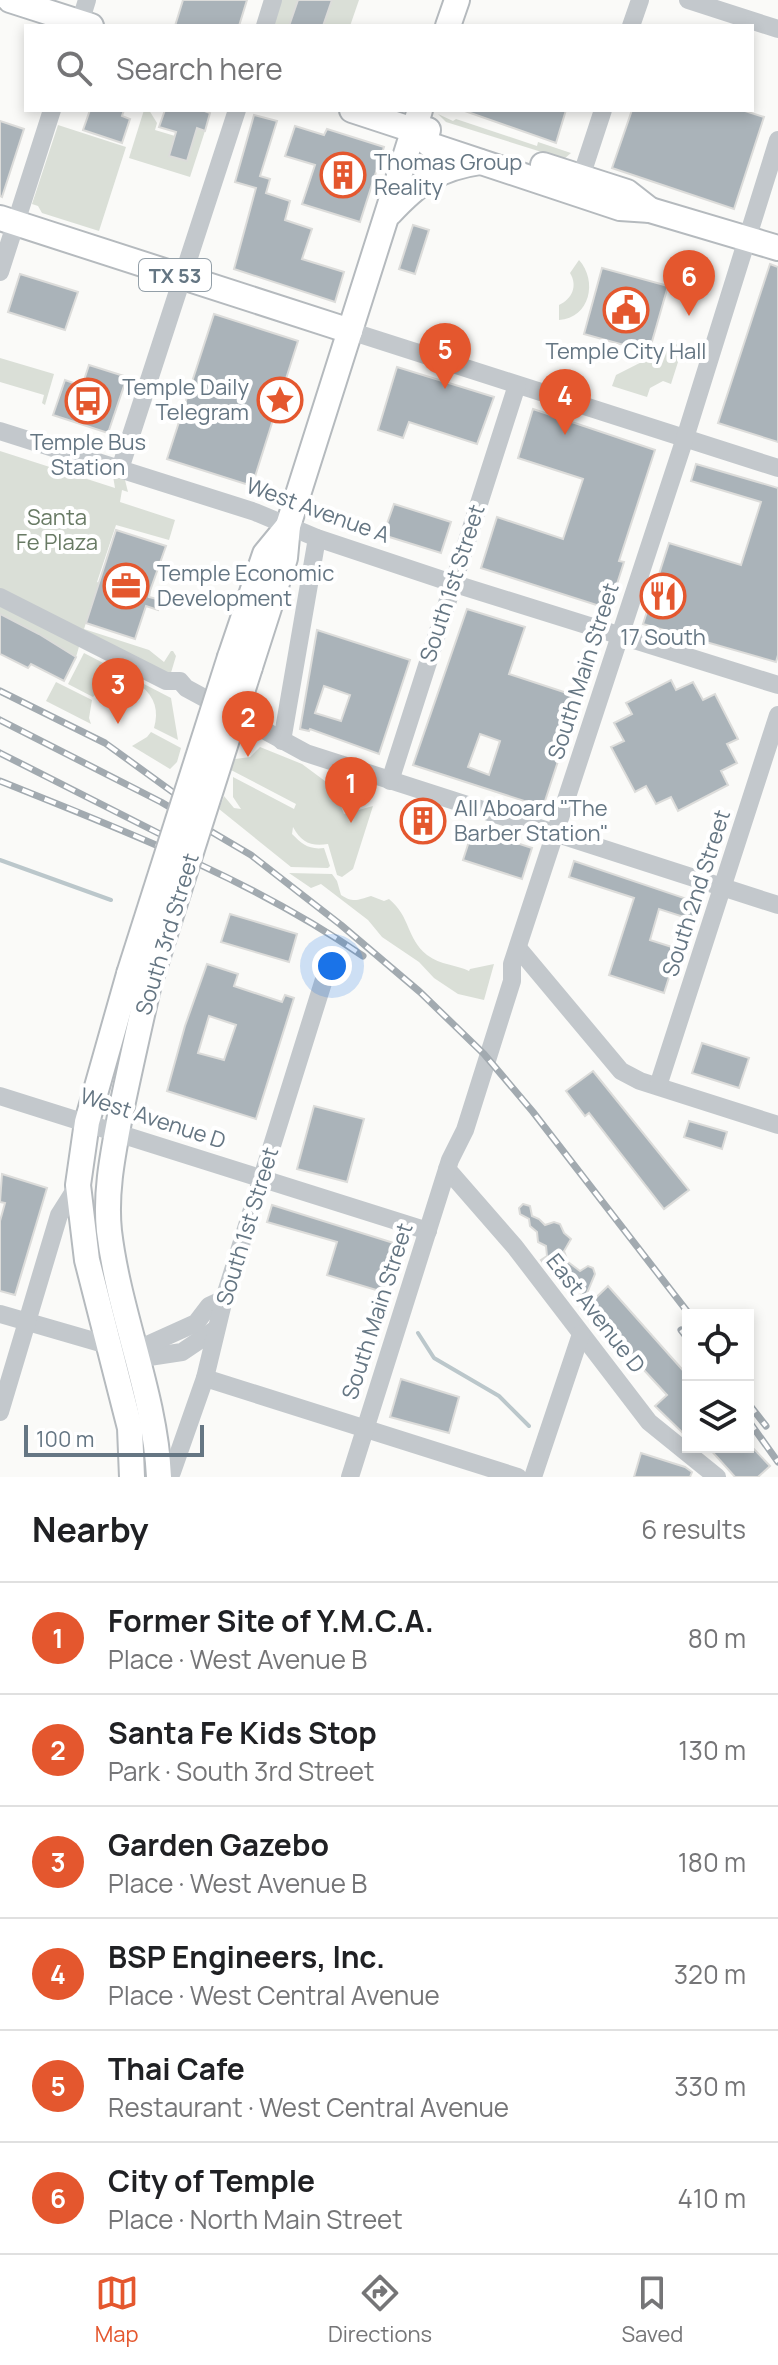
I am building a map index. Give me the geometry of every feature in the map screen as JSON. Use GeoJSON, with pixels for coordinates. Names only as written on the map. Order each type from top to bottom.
{"type":"FeatureCollection","features":[{"type":"Feature","properties":{"kind":"main road"},"geometry":{"type":"LineString","coordinates":[[10,0],[84,19]]}},
{"type":"Feature","properties":{"kind":"main road"},"geometry":{"type":"LineString","coordinates":[[449,24],[457,0]]}},
{"type":"Feature","properties":{"kind":"main road"},"geometry":{"type":"LineString","coordinates":[[365,112],[416,120],[435,131],[627,192],[650,210]]}},
{"type":"Feature","properties":{"kind":"main road"},"geometry":{"type":"LineString","coordinates":[[416,120],[429,145],[620,208],[650,210],[778,248]]}},
{"type":"Feature","properties":{"kind":"main road","name":"South 3rd Street"},"geometry":{"type":"LineString","coordinates":[[109,1348],[87,1260],[78,1185],[87,1122],[139,979],[240,662],[265,554],[288,526],[416,120]]}},
{"type":"Feature","properties":{"kind":"main road"},"geometry":{"type":"LineString","coordinates":[[386,218],[424,180],[440,171],[481,162]]}},
{"type":"Feature","properties":{"kind":"main road","name":"TX 53"},"geometry":{"type":"LineString","coordinates":[[8,221],[350,331]]}},
{"type":"Feature","properties":{"kind":"main road","name":"South 3rd Street"},"geometry":{"type":"LineString","coordinates":[[134,1351],[109,1231],[108,1185],[139,979]]}},
{"type":"Feature","properties":{"kind":"main road"},"geometry":{"type":"LineString","coordinates":[[109,1348],[130,1428],[132,1477]]}},
{"type":"Feature","properties":{"kind":"main road"},"geometry":{"type":"LineString","coordinates":[[134,1351],[154,1424],[159,1477]]}},
{"type":"Feature","properties":{"kind":"street"},"geometry":{"type":"LineString","coordinates":[[266,24],[273,0]]}},
{"type":"Feature","properties":{"kind":"street"},"geometry":{"type":"LineString","coordinates":[[632,24],[640,0]]}},
{"type":"Feature","properties":{"kind":"street"},"geometry":{"type":"LineString","coordinates":[[688,0],[778,29]]}},
{"type":"Feature","properties":{"kind":"street"},"geometry":{"type":"LineString","coordinates":[[0,272],[8,221],[51,112]]}},
{"type":"Feature","properties":{"kind":"street"},"geometry":{"type":"LineString","coordinates":[[120,469],[236,112]]}},
{"type":"Feature","properties":{"kind":"street"},"geometry":{"type":"LineString","coordinates":[[581,177],[602,112]]}},
{"type":"Feature","properties":{"kind":"street","name":"South Main Street"},"geometry":{"type":"LineString","coordinates":[[350,1477],[449,1165],[465,1130],[512,981],[515,956],[685,438],[778,140]]}},
{"type":"Feature","properties":{"kind":"street"},"geometry":{"type":"LineString","coordinates":[[350,331],[778,468]]}},
{"type":"Feature","properties":{"kind":"street","name":"South 1st Street"},"geometry":{"type":"LineString","coordinates":[[390,781],[517,385]]}},
{"type":"Feature","properties":{"kind":"street","name":"West Avenue A"},"geometry":{"type":"LineString","coordinates":[[0,431],[255,512],[317,538],[452,583],[778,685]]}},
{"type":"Feature","properties":{"kind":"street"},"geometry":{"type":"LineString","coordinates":[[282,741],[317,538]]}},
{"type":"Feature","properties":{"kind":"street"},"geometry":{"type":"LineString","coordinates":[[0,597],[166,681],[180,681],[186,688],[306,753],[778,905]]}},
{"type":"Feature","properties":{"kind":"street","name":"South 2nd Street"},"geometry":{"type":"LineString","coordinates":[[658,1086],[778,715]]}},
{"type":"Feature","properties":{"kind":"street"},"geometry":{"type":"LineString","coordinates":[[515,956],[614,1065],[631,1077],[778,1125]]}},
{"type":"Feature","properties":{"kind":"street","name":"South 1st Street"},"geometry":{"type":"LineString","coordinates":[[168,1477],[205,1378],[224,1299],[326,973]]}},
{"type":"Feature","properties":{"kind":"street","name":"West Avenue D"},"geometry":{"type":"LineString","coordinates":[[0,1096],[428,1231]]}},
{"type":"Feature","properties":{"kind":"street","name":"East Avenue D"},"geometry":{"type":"LineString","coordinates":[[449,1165],[649,1422],[717,1477]]}},
{"type":"Feature","properties":{"kind":"street","name":"South 3rd Street"},"geometry":{"type":"LineString","coordinates":[[0,1412],[59,1215],[78,1185]]}},
{"type":"Feature","properties":{"kind":"street"},"geometry":{"type":"LineString","coordinates":[[134,1351],[196,1323],[209,1306],[224,1299]]}},
{"type":"Feature","properties":{"kind":"street"},"geometry":{"type":"LineString","coordinates":[[0,1314],[109,1348],[134,1351],[149,1357],[182,1352],[216,1329]]}},
{"type":"Feature","properties":{"kind":"street"},"geometry":{"type":"LineString","coordinates":[[533,1477],[581,1334]]}},
{"type":"Feature","properties":{"kind":"street"},"geometry":{"type":"LineString","coordinates":[[205,1378],[518,1477]]}},
{"type":"Feature","properties":{"kind":"green space"},"geometry":{"type":"Polygon","coordinates":[[[278,0],[359,0],[351,24],[270,24],[278,0]]]}},
{"type":"Feature","properties":{"kind":"green space"},"geometry":{"type":"Polygon","coordinates":[[[143,112],[150,112],[157,123],[155,130],[175,136],[170,156],[187,161],[197,128],[205,131],[190,177],[129,158],[143,112]]]}},
{"type":"Feature","properties":{"kind":"green space"},"geometry":{"type":"Polygon","coordinates":[[[438,114],[537,146],[538,142],[571,153],[564,159],[446,122],[438,114]]]}},
{"type":"Feature","properties":{"kind":"green space"},"geometry":{"type":"Polygon","coordinates":[[[58,125],[126,147],[99,231],[42,213],[38,206],[32,204],[58,125]]]}},
{"type":"Feature","properties":{"kind":"green space"},"geometry":{"type":"Polygon","coordinates":[[[579,260],[588,278],[588,297],[578,313],[559,320],[559,305],[572,292],[570,273],[579,260]]]}},
{"type":"Feature","properties":{"kind":"green space"},"geometry":{"type":"Polygon","coordinates":[[[685,340],[671,384],[663,381],[650,388],[647,397],[612,386],[616,375],[685,340]]]}},
{"type":"Feature","properties":{"kind":"green space"},"geometry":{"type":"Polygon","coordinates":[[[0,358],[54,374],[45,405],[42,403],[44,395],[0,382],[0,358]]]}},
{"type":"Feature","properties":{"kind":"green space","name":"Santa Fe Plaza"},"geometry":{"type":"Polygon","coordinates":[[[0,451],[115,488],[113,476],[125,480],[128,492],[122,490],[120,502],[175,520],[169,540],[116,525],[97,582],[102,584],[97,589],[84,629],[149,650],[164,662],[173,651],[176,656],[170,676],[83,633],[76,657],[0,614],[0,451]]]}},
{"type":"Feature","properties":{"kind":"green space"},"geometry":{"type":"Polygon","coordinates":[[[84,653],[138,681],[113,682],[93,697],[68,684],[84,653]]]}},
{"type":"Feature","properties":{"kind":"green space"},"geometry":{"type":"Polygon","coordinates":[[[56,682],[92,700],[91,724],[46,701],[56,682]]]}},
{"type":"Feature","properties":{"kind":"green space"},"geometry":{"type":"Polygon","coordinates":[[[142,683],[171,698],[178,740],[154,728],[155,705],[142,683]]]}},
{"type":"Feature","properties":{"kind":"green space"},"geometry":{"type":"Polygon","coordinates":[[[151,732],[181,748],[177,762],[170,769],[132,746],[151,732]]]}},
{"type":"Feature","properties":{"kind":"green space"},"geometry":{"type":"Polygon","coordinates":[[[260,747],[302,764],[329,784],[367,797],[366,802],[347,808],[341,806],[344,814],[373,806],[353,869],[342,877],[337,875],[328,844],[307,842],[293,827],[292,834],[303,843],[324,848],[330,866],[291,867],[219,809],[224,796],[234,808],[241,809],[233,797],[233,777],[294,809],[296,804],[231,770],[235,759],[250,757],[260,747]]]}},
{"type":"Feature","properties":{"kind":"green space"},"geometry":{"type":"Polygon","coordinates":[[[289,873],[332,874],[341,895],[352,900],[371,896],[384,901],[389,899],[401,913],[415,942],[438,961],[469,971],[494,964],[484,1000],[458,994],[382,937],[368,920],[321,884],[311,888],[289,873]]]}},
{"type":"Feature","properties":{"kind":"building"},"geometry":{"type":"Polygon","coordinates":[[[183,0],[247,0],[240,24],[176,24],[183,0]]]}},
{"type":"Feature","properties":{"kind":"building"},"geometry":{"type":"Polygon","coordinates":[[[298,0],[332,0],[324,24],[290,24],[298,0]]]}},
{"type":"Feature","properties":{"kind":"building"},"geometry":{"type":"Polygon","coordinates":[[[89,112],[123,112],[122,116],[130,119],[122,143],[83,130],[89,112]]]}},
{"type":"Feature","properties":{"kind":"building"},"geometry":{"type":"Polygon","coordinates":[[[164,112],[210,113],[205,131],[197,128],[187,161],[169,156],[176,132],[159,127],[164,112]]]}},
{"type":"Feature","properties":{"kind":"building"},"geometry":{"type":"Polygon","coordinates":[[[468,112],[565,112],[556,143],[468,112]]]}},
{"type":"Feature","properties":{"kind":"building"},"geometry":{"type":"Polygon","coordinates":[[[631,112],[748,112],[764,117],[734,209],[612,168],[631,112]]]}},
{"type":"Feature","properties":{"kind":"building"},"geometry":{"type":"Polygon","coordinates":[[[254,115],[277,121],[260,176],[270,179],[266,193],[290,201],[285,220],[312,229],[302,259],[344,272],[335,302],[234,269],[256,188],[235,182],[254,115]]]}},
{"type":"Feature","properties":{"kind":"building"},"geometry":{"type":"Polygon","coordinates":[[[0,121],[24,129],[2,197],[0,196],[0,121]]]}},
{"type":"Feature","properties":{"kind":"building","name":"Thomas Group Reality"},"geometry":{"type":"Polygon","coordinates":[[[295,126],[324,135],[327,129],[384,147],[360,222],[302,204],[315,165],[285,156],[295,126]]]}},
{"type":"Feature","properties":{"kind":"building"},"geometry":{"type":"Polygon","coordinates":[[[413,225],[429,230],[415,274],[399,269],[413,225]]]}},
{"type":"Feature","properties":{"kind":"building"},"geometry":{"type":"Polygon","coordinates":[[[770,264],[778,267],[778,442],[718,423],[770,264]]]}},
{"type":"Feature","properties":{"kind":"building","name":"Temple City Hall"},"geometry":{"type":"Polygon","coordinates":[[[602,268],[668,286],[649,352],[584,334],[602,268]]]}},
{"type":"Feature","properties":{"kind":"building"},"geometry":{"type":"Polygon","coordinates":[[[20,274],[78,292],[65,330],[8,312],[20,274]]]}},
{"type":"Feature","properties":{"kind":"building"},"geometry":{"type":"Polygon","coordinates":[[[214,314],[298,341],[252,486],[167,459],[214,314]]]}},
{"type":"Feature","properties":{"kind":"building","name":"Temple Bus Station"},"geometry":{"type":"Polygon","coordinates":[[[89,365],[127,377],[108,433],[53,415],[65,380],[82,386],[89,365]]]}},
{"type":"Feature","properties":{"kind":"building"},"geometry":{"type":"Polygon","coordinates":[[[397,367],[494,397],[477,444],[409,422],[403,438],[378,430],[397,367]]]}},
{"type":"Feature","properties":{"kind":"building"},"geometry":{"type":"Polygon","coordinates":[[[533,409],[655,450],[619,561],[624,562],[609,609],[481,568],[497,517],[563,539],[583,479],[518,458],[533,409]]]}},
{"type":"Feature","properties":{"kind":"building"},"geometry":{"type":"Polygon","coordinates":[[[696,464],[778,488],[776,662],[643,624],[669,543],[741,565],[761,502],[691,481],[696,464]]]}},
{"type":"Feature","properties":{"kind":"building"},"geometry":{"type":"Polygon","coordinates":[[[394,504],[451,522],[441,553],[383,535],[394,504]]]}},
{"type":"Feature","properties":{"kind":"building","name":"Temple Economic Development"},"geometry":{"type":"Polygon","coordinates":[[[116,530],[166,546],[149,597],[161,600],[158,610],[146,606],[135,639],[86,623],[116,530]]]}},
{"type":"Feature","properties":{"kind":"building"},"geometry":{"type":"Polygon","coordinates":[[[467,609],[525,627],[509,674],[579,697],[543,807],[413,765],[467,609]],[[480,734],[468,767],[489,775],[500,741],[480,734]]]}},
{"type":"Feature","properties":{"kind":"building"},"geometry":{"type":"Polygon","coordinates":[[[0,614],[76,657],[64,681],[31,664],[28,668],[0,654],[0,614]]]}},
{"type":"Feature","properties":{"kind":"building"},"geometry":{"type":"Polygon","coordinates":[[[317,630],[410,660],[379,754],[310,729],[300,729],[317,630]],[[324,686],[315,713],[341,721],[350,695],[324,686]]]}},
{"type":"Feature","properties":{"kind":"building"},"geometry":{"type":"Polygon","coordinates":[[[671,680],[676,690],[693,682],[703,700],[715,694],[738,739],[727,744],[737,763],[721,771],[728,785],[678,811],[671,797],[656,804],[646,786],[635,792],[611,747],[624,741],[614,723],[632,714],[626,703],[671,680]]]}},
{"type":"Feature","properties":{"kind":"building"},"geometry":{"type":"Polygon","coordinates":[[[473,829],[532,848],[522,879],[463,860],[473,829]]]}},
{"type":"Feature","properties":{"kind":"building"},"geometry":{"type":"Polygon","coordinates":[[[574,861],[699,903],[693,920],[659,909],[650,940],[678,949],[664,993],[609,975],[634,898],[569,877],[574,861]]]}},
{"type":"Feature","properties":{"kind":"building"},"geometry":{"type":"Polygon","coordinates":[[[230,914],[297,934],[289,962],[221,942],[230,914]]]}},
{"type":"Feature","properties":{"kind":"building"},"geometry":{"type":"Polygon","coordinates":[[[207,964],[238,974],[234,986],[282,1002],[285,995],[294,998],[256,1119],[167,1091],[207,964]],[[209,1016],[198,1053],[224,1060],[236,1025],[209,1016]]]}},
{"type":"Feature","properties":{"kind":"building"},"geometry":{"type":"Polygon","coordinates":[[[702,1043],[749,1058],[739,1088],[692,1073],[702,1043]]]}},
{"type":"Feature","properties":{"kind":"building"},"geometry":{"type":"Polygon","coordinates":[[[593,1071],[689,1190],[664,1209],[589,1113],[585,1116],[566,1091],[593,1071]]]}},
{"type":"Feature","properties":{"kind":"building"},"geometry":{"type":"Polygon","coordinates":[[[314,1106],[364,1119],[347,1182],[297,1169],[314,1106]]]}},
{"type":"Feature","properties":{"kind":"building"},"geometry":{"type":"Polygon","coordinates":[[[689,1121],[727,1132],[722,1149],[684,1137],[689,1121]]]}},
{"type":"Feature","properties":{"kind":"building"},"geometry":{"type":"Polygon","coordinates":[[[2,1174],[47,1188],[15,1295],[0,1291],[0,1221],[5,1203],[0,1202],[2,1174]]]}},
{"type":"Feature","properties":{"kind":"building"},"geometry":{"type":"Polygon","coordinates":[[[523,1204],[530,1206],[532,1216],[545,1225],[560,1224],[571,1239],[564,1251],[568,1262],[580,1271],[588,1266],[593,1268],[595,1274],[585,1298],[571,1279],[561,1274],[556,1279],[541,1260],[547,1256],[546,1246],[538,1242],[537,1232],[530,1226],[529,1219],[520,1214],[519,1208],[523,1204]]]}},
{"type":"Feature","properties":{"kind":"building"},"geometry":{"type":"Polygon","coordinates":[[[272,1205],[400,1245],[386,1293],[327,1275],[337,1242],[267,1222],[272,1205]]]}},
{"type":"Feature","properties":{"kind":"building"},"geometry":{"type":"Polygon","coordinates":[[[608,1286],[682,1369],[682,1432],[655,1406],[667,1395],[608,1331],[605,1333],[583,1310],[608,1286]]]}},
{"type":"Feature","properties":{"kind":"building"},"geometry":{"type":"Polygon","coordinates":[[[401,1379],[459,1397],[449,1433],[390,1417],[401,1379]]]}},
{"type":"Feature","properties":{"kind":"building"},"geometry":{"type":"Polygon","coordinates":[[[754,1449],[770,1466],[758,1477],[735,1477],[713,1453],[754,1453],[754,1449]]]}},
{"type":"Feature","properties":{"kind":"building"},"geometry":{"type":"Polygon","coordinates":[[[641,1453],[685,1467],[692,1472],[690,1477],[634,1477],[641,1453]]]}},
{"type":"Feature","properties":{"kind":"waterway"},"geometry":{"type":"LineString","coordinates":[[0,860],[111,900]]}},
{"type":"Feature","properties":{"kind":"waterway"},"geometry":{"type":"LineString","coordinates":[[418,1333],[434,1358],[499,1396],[529,1426]]}},
{"type":"Feature","properties":{"kind":"railway"},"geometry":{"type":"LineString","coordinates":[[0,691],[105,743],[174,793]]}},
{"type":"Feature","properties":{"kind":"railway"},"geometry":{"type":"LineString","coordinates":[[0,720],[161,802],[251,855],[420,992],[484,1054],[533,1112],[685,1309]]}},
{"type":"Feature","properties":{"kind":"railway"},"geometry":{"type":"LineString","coordinates":[[0,753],[164,836]]}},
{"type":"Feature","properties":{"kind":"railway"},"geometry":{"type":"LineString","coordinates":[[0,781],[140,838],[232,880],[277,903],[363,956]]}},
{"type":"Feature","properties":{"kind":"railway"},"geometry":{"type":"LineString","coordinates":[[754,1411],[766,1426]]}},
{"type":"Feature","properties":{"kind":"railway"},"geometry":{"type":"LineString","coordinates":[[754,1428],[778,1462]]}},
{"type":"Feature","properties":{"kind":"place","name":"Thomas Group Reality"},"geometry":{"type":"Point","coordinates":[343,175]}},
{"type":"Feature","properties":{"kind":"place","name":"Temple City Hall"},"geometry":{"type":"Point","coordinates":[626,310]}},
{"type":"Feature","properties":{"kind":"place","name":"City of Temple"},"geometry":{"type":"Point","coordinates":[689,316]}},
{"type":"Feature","properties":{"kind":"place","name":"Thai Cafe"},"geometry":{"type":"Point","coordinates":[445,389]}},
{"type":"Feature","properties":{"kind":"place","name":"Temple Daily Telegram"},"geometry":{"type":"Point","coordinates":[280,400]}},
{"type":"Feature","properties":{"kind":"place","name":"Temple Bus Station"},"geometry":{"type":"Point","coordinates":[88,401]}},
{"type":"Feature","properties":{"kind":"place","name":"BSP Engineers, Inc."},"geometry":{"type":"Point","coordinates":[565,435]}},
{"type":"Feature","properties":{"kind":"place","name":"Temple Economic Development"},"geometry":{"type":"Point","coordinates":[126,586]}},
{"type":"Feature","properties":{"kind":"place","name":"17 South"},"geometry":{"type":"Point","coordinates":[663,596]}},
{"type":"Feature","properties":{"kind":"place","name":"Garden Gazebo"},"geometry":{"type":"Point","coordinates":[118,724]}},
{"type":"Feature","properties":{"kind":"place","name":"Santa Fe Kids Stop"},"geometry":{"type":"Point","coordinates":[248,757]}},
{"type":"Feature","properties":{"kind":"place","name":"All Aboard \"The Barber Station\""},"geometry":{"type":"Point","coordinates":[423,821]}},
{"type":"Feature","properties":{"kind":"place","name":"Former Site of Y.M.C.A."},"geometry":{"type":"Point","coordinates":[351,823]}}]}
